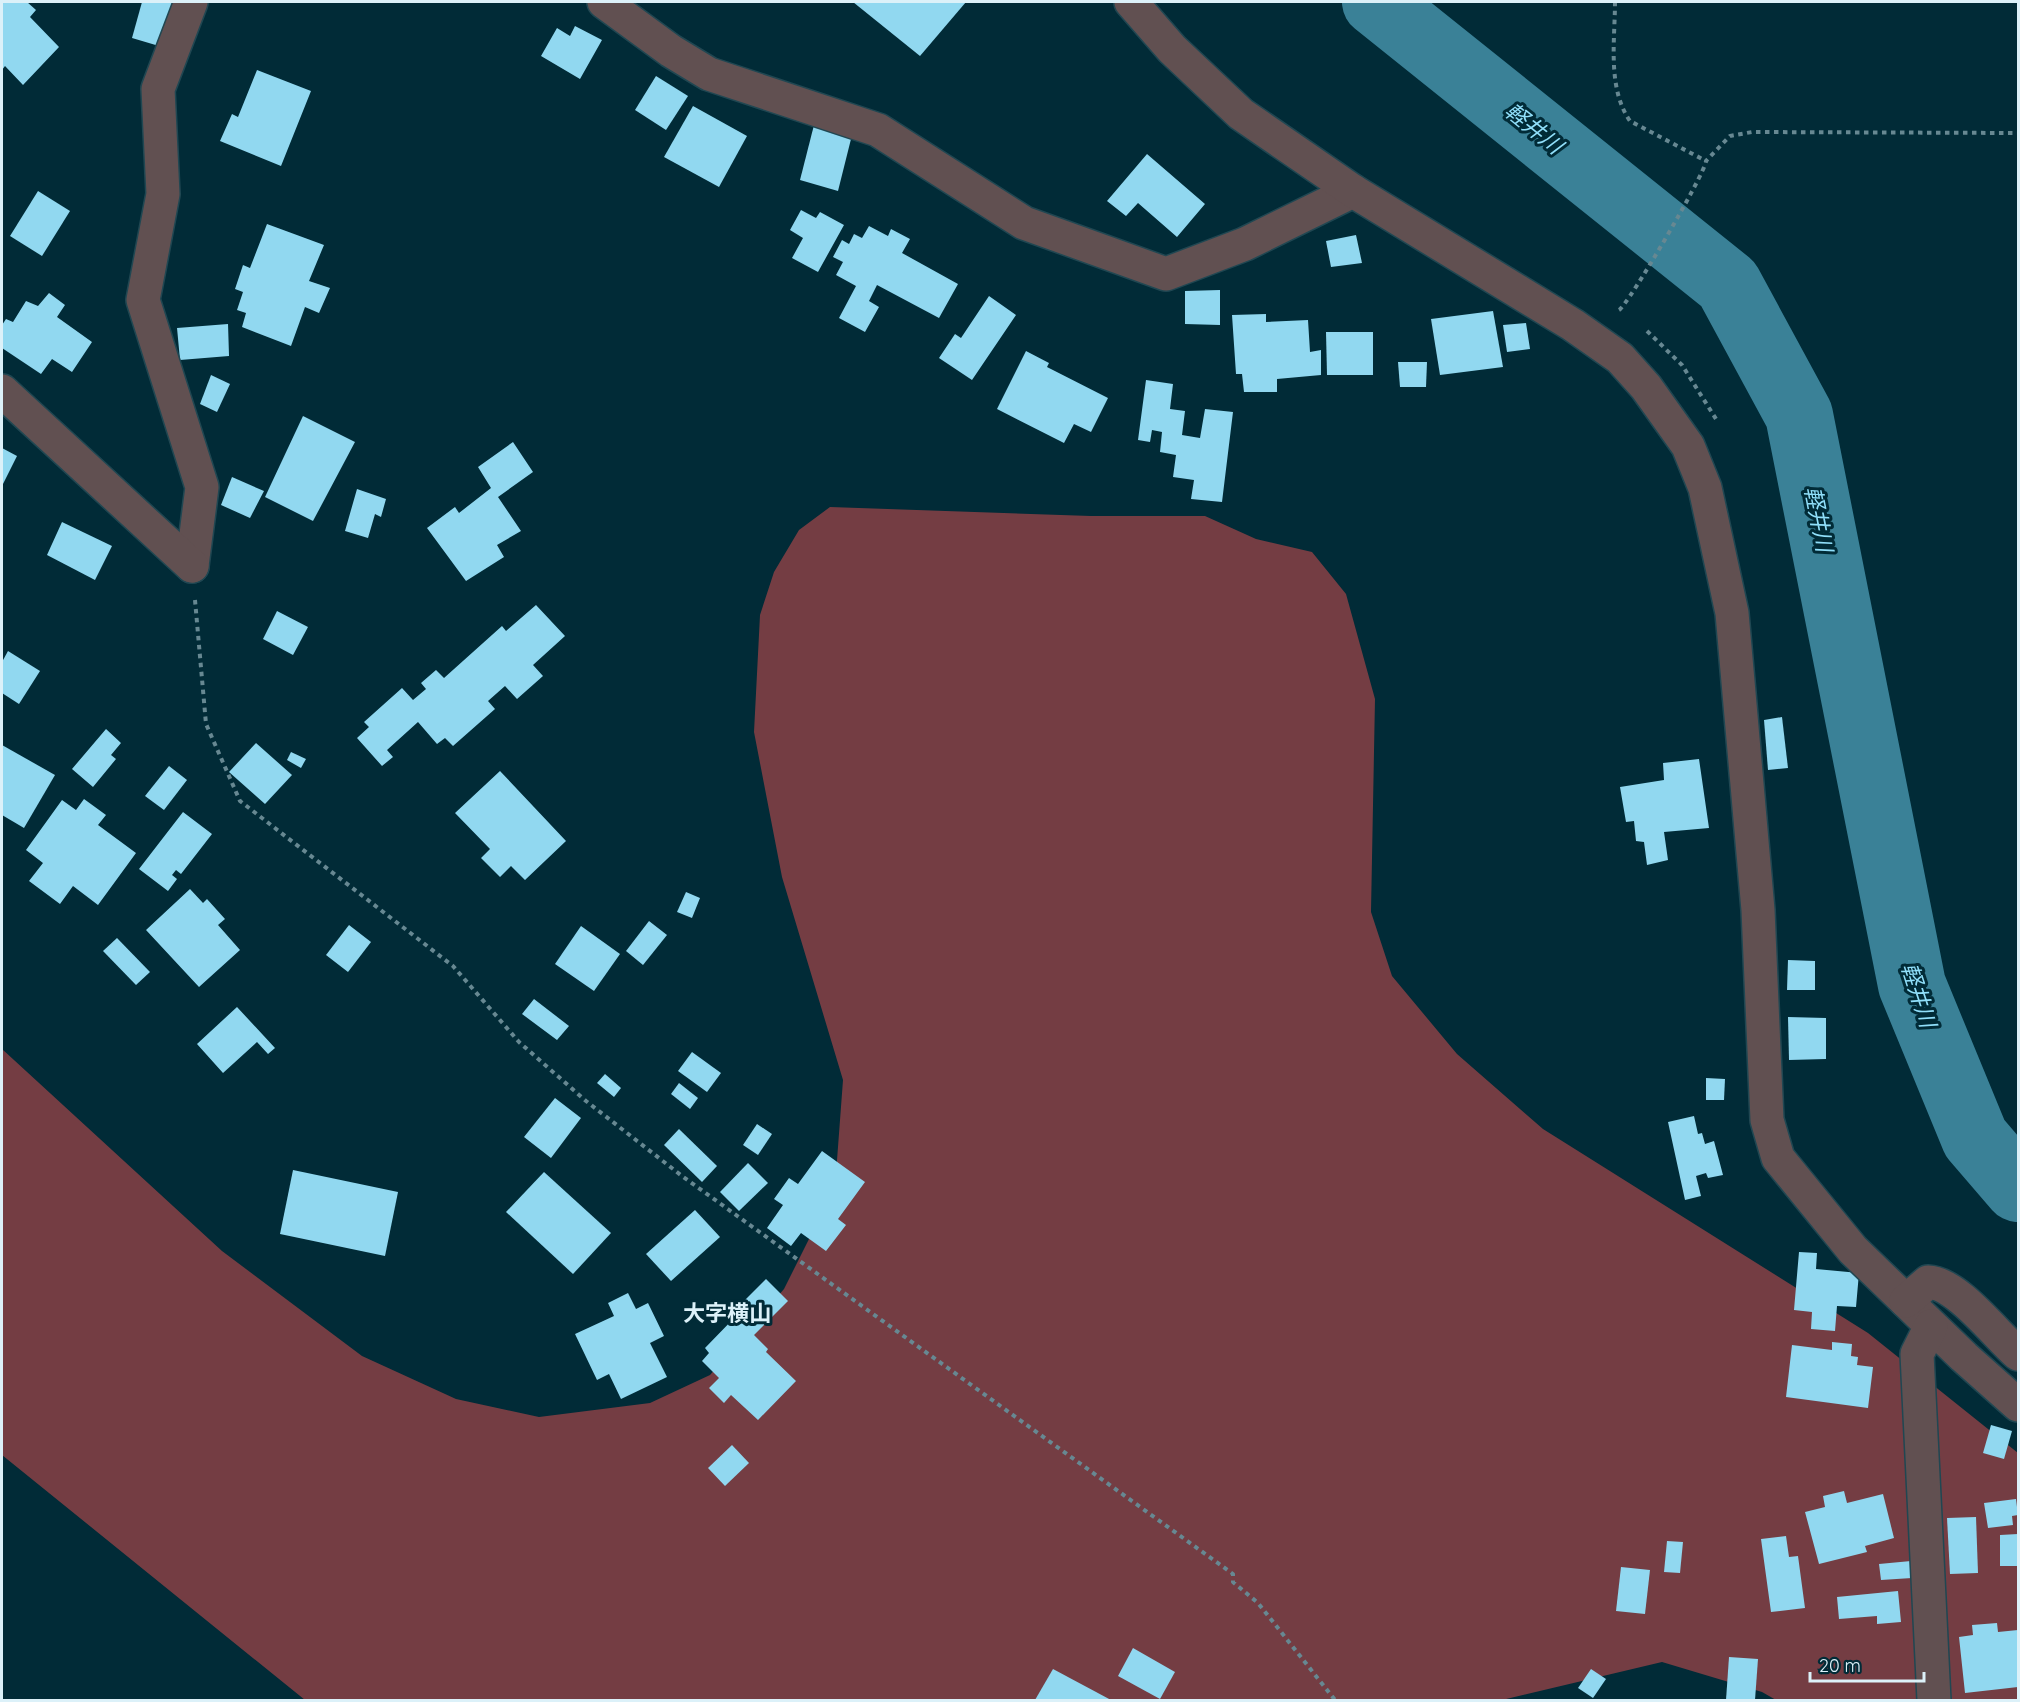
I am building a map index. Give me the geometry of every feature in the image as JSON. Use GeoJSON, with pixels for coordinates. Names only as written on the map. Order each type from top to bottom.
{"type":"FeatureCollection","features":[{"type":"Feature","properties":{"kind":"street"},"geometry":{"type":"LineString","coordinates":[[191,2],[158,89],[163,194],[143,300],[202,487],[192,566]]}},
{"type":"Feature","properties":{"kind":"street"},"geometry":{"type":"LineString","coordinates":[[604,2],[671,51],[710,74],[878,130],[1024,223],[1167,274],[1245,244],[1353,191]]}},
{"type":"Feature","properties":{"kind":"street"},"geometry":{"type":"LineString","coordinates":[[1131,2],[1172,49],[1241,114],[1353,191],[1573,325],[1620,358],[1646,387],[1688,446],[1705,488],[1732,613],[1758,910],[1767,1120],[1778,1158],[1853,1250],[1931,1326],[2019,1405]]}},
{"type":"Feature","properties":{"kind":"street"},"geometry":{"type":"LineString","coordinates":[[2,390],[192,566]]}},
{"type":"Feature","properties":{"kind":"street"},"geometry":{"type":"LineString","coordinates":[[1906,1301],[1928,1282],[1938,1282],[1955,1293],[2019,1354]]}},
{"type":"Feature","properties":{"kind":"street"},"geometry":{"type":"LineString","coordinates":[[1931,1326],[1917,1354],[1934,1701]]}},
{"type":"Feature","properties":{"kind":"path"},"geometry":{"type":"LineString","coordinates":[[1615,2],[1616,87],[1623,111],[1630,121],[1706,161]]}},
{"type":"Feature","properties":{"kind":"path"},"geometry":{"type":"LineString","coordinates":[[1638,283],[1706,168],[1706,161],[1730,136],[1752,132],[2019,133]]}},
{"type":"Feature","properties":{"kind":"path"},"geometry":{"type":"LineString","coordinates":[[192,566],[206,724],[240,801],[453,966],[519,1042],[586,1101],[682,1176],[1233,1574],[1233,1582],[1258,1603],[1335,1701]]}},
{"type":"Feature","properties":{"kind":"shaded area"},"geometry":{"type":"Polygon","coordinates":[[[830,507],[1091,516],[1205,516],[1256,539],[1312,552],[1346,594],[1375,699],[1371,912],[1392,976],[1457,1054],[1543,1129],[1868,1333],[2018,1453],[2018,1700],[1776,1700],[1762,1692],[1662,1662],[1502,1700],[305,1700],[2,1455],[2,1049],[222,1251],[362,1356],[456,1399],[539,1417],[650,1403],[710,1375],[784,1289],[835,1187],[843,1080],[782,877],[754,732],[760,615],[774,572],[799,530],[830,507]]]}},
{"type":"Feature","properties":{"kind":"building"},"geometry":{"type":"Polygon","coordinates":[[[2,2],[27,2],[36,10],[30,17],[59,47],[23,85],[5,66],[2,70],[2,2]]]}},
{"type":"Feature","properties":{"kind":"building"},"geometry":{"type":"Polygon","coordinates":[[[142,2],[174,2],[159,46],[132,38],[142,2]]]}},
{"type":"Feature","properties":{"kind":"building"},"geometry":{"type":"Polygon","coordinates":[[[853,2],[966,2],[920,56],[853,2]]]}},
{"type":"Feature","properties":{"kind":"building"},"geometry":{"type":"Polygon","coordinates":[[[575,26],[602,40],[580,79],[541,56],[557,28],[570,36],[575,26]]]}},
{"type":"Feature","properties":{"kind":"building"},"geometry":{"type":"Polygon","coordinates":[[[257,70],[311,91],[281,166],[220,141],[232,114],[238,117],[257,70]]]}},
{"type":"Feature","properties":{"kind":"building"},"geometry":{"type":"Polygon","coordinates":[[[656,76],[688,96],[666,130],[635,110],[656,76]]]}},
{"type":"Feature","properties":{"kind":"building"},"geometry":{"type":"Polygon","coordinates":[[[693,106],[747,136],[719,187],[664,157],[693,106]]]}},
{"type":"Feature","properties":{"kind":"building"},"geometry":{"type":"Polygon","coordinates":[[[814,125],[852,135],[838,191],[800,180],[814,125]]]}},
{"type":"Feature","properties":{"kind":"building"},"geometry":{"type":"Polygon","coordinates":[[[1147,154],[1205,204],[1177,237],[1138,203],[1126,216],[1107,201],[1147,154]]]}},
{"type":"Feature","properties":{"kind":"building"},"geometry":{"type":"Polygon","coordinates":[[[38,191],[70,211],[42,256],[10,236],[38,191]]]}},
{"type":"Feature","properties":{"kind":"building"},"geometry":{"type":"Polygon","coordinates":[[[801,210],[816,218],[820,212],[844,225],[818,272],[792,258],[803,238],[790,230],[801,210]]]}},
{"type":"Feature","properties":{"kind":"building"},"geometry":{"type":"Polygon","coordinates":[[[267,224],[324,245],[309,281],[330,288],[319,313],[305,307],[291,346],[242,327],[246,313],[237,310],[243,292],[235,289],[243,265],[250,268],[267,224]]]}},
{"type":"Feature","properties":{"kind":"building"},"geometry":{"type":"Polygon","coordinates":[[[869,226],[888,236],[891,229],[910,239],[902,253],[958,284],[939,318],[877,285],[869,301],[879,307],[865,332],[839,318],[856,286],[836,275],[843,262],[833,257],[842,240],[849,244],[854,234],[862,238],[869,226]]]}},
{"type":"Feature","properties":{"kind":"building"},"geometry":{"type":"Polygon","coordinates":[[[1356,235],[1362,263],[1331,267],[1326,241],[1356,235]]]}},
{"type":"Feature","properties":{"kind":"building"},"geometry":{"type":"Polygon","coordinates":[[[1220,290],[1220,325],[1185,324],[1185,291],[1220,290]]]}},
{"type":"Feature","properties":{"kind":"building"},"geometry":{"type":"Polygon","coordinates":[[[49,293],[65,305],[57,317],[92,342],[72,372],[52,359],[41,374],[2,348],[2,325],[6,319],[13,322],[26,301],[38,306],[49,293]]]}},
{"type":"Feature","properties":{"kind":"building"},"geometry":{"type":"Polygon","coordinates":[[[989,296],[1016,315],[972,380],[939,358],[955,334],[961,338],[989,296]]]}},
{"type":"Feature","properties":{"kind":"building"},"geometry":{"type":"Polygon","coordinates":[[[1493,311],[1503,367],[1440,375],[1431,319],[1493,311]]]}},
{"type":"Feature","properties":{"kind":"building"},"geometry":{"type":"Polygon","coordinates":[[[1266,314],[1266,322],[1308,320],[1310,352],[1321,350],[1321,375],[1277,379],[1277,392],[1244,392],[1242,374],[1236,374],[1232,315],[1266,314]]]}},
{"type":"Feature","properties":{"kind":"building"},"geometry":{"type":"Polygon","coordinates":[[[1526,323],[1530,349],[1507,352],[1503,325],[1526,323]]]}},
{"type":"Feature","properties":{"kind":"building"},"geometry":{"type":"Polygon","coordinates":[[[228,324],[229,356],[180,360],[177,328],[228,324]]]}},
{"type":"Feature","properties":{"kind":"building"},"geometry":{"type":"Polygon","coordinates":[[[1326,332],[1373,332],[1373,375],[1327,375],[1326,332]]]}},
{"type":"Feature","properties":{"kind":"building"},"geometry":{"type":"Polygon","coordinates":[[[1026,351],[1049,363],[1047,367],[1108,398],[1091,432],[1074,424],[1064,443],[997,409],[1026,351]]]}},
{"type":"Feature","properties":{"kind":"building"},"geometry":{"type":"Polygon","coordinates":[[[1398,362],[1427,362],[1426,387],[1400,387],[1398,362]]]}},
{"type":"Feature","properties":{"kind":"building"},"geometry":{"type":"Polygon","coordinates":[[[211,375],[230,384],[217,412],[200,404],[211,375]]]}},
{"type":"Feature","properties":{"kind":"building"},"geometry":{"type":"Polygon","coordinates":[[[1146,380],[1173,384],[1170,409],[1185,411],[1182,435],[1200,438],[1205,409],[1233,412],[1222,502],[1191,499],[1194,480],[1173,477],[1176,455],[1160,452],[1162,432],[1152,430],[1150,442],[1138,440],[1146,380]]]}},
{"type":"Feature","properties":{"kind":"building"},"geometry":{"type":"Polygon","coordinates":[[[303,416],[355,442],[313,521],[265,497],[303,416]]]}},
{"type":"Feature","properties":{"kind":"building"},"geometry":{"type":"Polygon","coordinates":[[[513,442],[533,472],[498,497],[521,531],[497,545],[504,557],[466,581],[427,528],[455,507],[459,513],[491,488],[478,467],[513,442]]]}},
{"type":"Feature","properties":{"kind":"building"},"geometry":{"type":"Polygon","coordinates":[[[2,448],[17,456],[2,486],[2,448]]]}},
{"type":"Feature","properties":{"kind":"building"},"geometry":{"type":"Polygon","coordinates":[[[232,477],[264,491],[250,518],[221,505],[232,477]]]}},
{"type":"Feature","properties":{"kind":"building"},"geometry":{"type":"Polygon","coordinates":[[[357,489],[386,499],[381,517],[375,514],[368,538],[345,531],[357,489]]]}},
{"type":"Feature","properties":{"kind":"building"},"geometry":{"type":"Polygon","coordinates":[[[62,522],[112,546],[95,580],[47,555],[62,522]]]}},
{"type":"Feature","properties":{"kind":"building"},"geometry":{"type":"Polygon","coordinates":[[[536,605],[565,636],[533,665],[543,676],[517,699],[505,686],[488,701],[495,709],[453,746],[445,738],[437,744],[418,722],[387,750],[393,757],[382,766],[357,738],[369,727],[364,722],[402,688],[413,700],[426,689],[421,683],[436,670],[444,678],[502,626],[506,631],[536,605]]]}},
{"type":"Feature","properties":{"kind":"building"},"geometry":{"type":"Polygon","coordinates":[[[277,611],[308,627],[293,655],[263,639],[277,611]]]}},
{"type":"Feature","properties":{"kind":"building"},"geometry":{"type":"Polygon","coordinates":[[[8,651],[40,671],[19,704],[2,693],[2,662],[8,651]]]}},
{"type":"Feature","properties":{"kind":"building"},"geometry":{"type":"Polygon","coordinates":[[[1782,717],[1788,768],[1768,770],[1764,720],[1782,717]]]}},
{"type":"Feature","properties":{"kind":"building"},"geometry":{"type":"Polygon","coordinates":[[[106,729],[121,743],[111,755],[116,759],[93,787],[72,769],[106,729]]]}},
{"type":"Feature","properties":{"kind":"building"},"geometry":{"type":"Polygon","coordinates":[[[256,743],[292,775],[265,804],[229,772],[256,743]]]}},
{"type":"Feature","properties":{"kind":"building"},"geometry":{"type":"Polygon","coordinates":[[[2,745],[55,775],[24,828],[2,815],[2,745]]]}},
{"type":"Feature","properties":{"kind":"building"},"geometry":{"type":"Polygon","coordinates":[[[291,752],[306,759],[301,768],[287,760],[291,752]]]}},
{"type":"Feature","properties":{"kind":"building"},"geometry":{"type":"Polygon","coordinates":[[[1699,759],[1709,828],[1664,832],[1668,860],[1647,865],[1644,842],[1636,841],[1634,821],[1626,822],[1620,787],[1664,780],[1663,763],[1699,759]]]}},
{"type":"Feature","properties":{"kind":"building"},"geometry":{"type":"Polygon","coordinates":[[[169,766],[187,780],[164,810],[145,796],[169,766]]]}},
{"type":"Feature","properties":{"kind":"building"},"geometry":{"type":"Polygon","coordinates":[[[500,771],[566,841],[525,880],[511,866],[500,877],[481,858],[490,849],[455,813],[500,771]]]}},
{"type":"Feature","properties":{"kind":"building"},"geometry":{"type":"Polygon","coordinates":[[[84,799],[106,815],[98,825],[136,853],[98,905],[73,886],[60,904],[29,881],[43,863],[26,850],[62,800],[76,810],[84,799]]]}},
{"type":"Feature","properties":{"kind":"building"},"geometry":{"type":"Polygon","coordinates":[[[183,812],[212,834],[181,874],[176,870],[172,875],[177,879],[168,891],[139,869],[183,812]]]}},
{"type":"Feature","properties":{"kind":"building"},"geometry":{"type":"Polygon","coordinates":[[[190,889],[203,903],[207,899],[225,919],[218,925],[240,950],[199,987],[146,930],[190,889]]]}},
{"type":"Feature","properties":{"kind":"building"},"geometry":{"type":"Polygon","coordinates":[[[686,892],[700,898],[692,918],[677,912],[686,892]]]}},
{"type":"Feature","properties":{"kind":"building"},"geometry":{"type":"Polygon","coordinates":[[[649,921],[667,935],[643,965],[626,951],[649,921]]]}},
{"type":"Feature","properties":{"kind":"building"},"geometry":{"type":"Polygon","coordinates":[[[349,925],[371,942],[348,972],[326,955],[349,925]]]}},
{"type":"Feature","properties":{"kind":"building"},"geometry":{"type":"Polygon","coordinates":[[[581,926],[620,954],[594,991],[555,964],[581,926]]]}},
{"type":"Feature","properties":{"kind":"building"},"geometry":{"type":"Polygon","coordinates":[[[117,938],[150,972],[136,985],[103,951],[117,938]]]}},
{"type":"Feature","properties":{"kind":"building"},"geometry":{"type":"Polygon","coordinates":[[[1788,960],[1815,961],[1815,990],[1787,990],[1788,960]]]}},
{"type":"Feature","properties":{"kind":"building"},"geometry":{"type":"Polygon","coordinates":[[[534,999],[569,1026],[557,1040],[522,1014],[534,999]]]}},
{"type":"Feature","properties":{"kind":"building"},"geometry":{"type":"Polygon","coordinates":[[[237,1007],[275,1048],[268,1054],[257,1042],[223,1073],[197,1044],[237,1007]]]}},
{"type":"Feature","properties":{"kind":"building"},"geometry":{"type":"Polygon","coordinates":[[[1788,1017],[1826,1018],[1826,1059],[1789,1060],[1788,1017]]]}},
{"type":"Feature","properties":{"kind":"building"},"geometry":{"type":"Polygon","coordinates":[[[692,1052],[721,1073],[707,1092],[678,1071],[692,1052]]]}},
{"type":"Feature","properties":{"kind":"building"},"geometry":{"type":"Polygon","coordinates":[[[605,1074],[621,1088],[614,1097],[597,1083],[605,1074]]]}},
{"type":"Feature","properties":{"kind":"building"},"geometry":{"type":"Polygon","coordinates":[[[1706,1078],[1725,1079],[1724,1100],[1706,1100],[1706,1078]]]}},
{"type":"Feature","properties":{"kind":"building"},"geometry":{"type":"Polygon","coordinates":[[[679,1083],[698,1098],[690,1109],[671,1094],[679,1083]]]}},
{"type":"Feature","properties":{"kind":"building"},"geometry":{"type":"Polygon","coordinates":[[[555,1098],[581,1118],[551,1158],[524,1137],[555,1098]]]}},
{"type":"Feature","properties":{"kind":"building"},"geometry":{"type":"Polygon","coordinates":[[[1694,1116],[1698,1134],[1702,1133],[1705,1144],[1714,1141],[1723,1175],[1708,1178],[1706,1173],[1696,1176],[1701,1196],[1685,1200],[1668,1122],[1694,1116]]]}},
{"type":"Feature","properties":{"kind":"building"},"geometry":{"type":"Polygon","coordinates":[[[757,1124],[772,1134],[758,1155],[743,1145],[757,1124]]]}},
{"type":"Feature","properties":{"kind":"building"},"geometry":{"type":"Polygon","coordinates":[[[679,1129],[717,1166],[702,1182],[664,1145],[679,1129]]]}},
{"type":"Feature","properties":{"kind":"building"},"geometry":{"type":"Polygon","coordinates":[[[822,1151],[865,1182],[838,1219],[846,1225],[826,1251],[801,1233],[791,1246],[767,1228],[783,1205],[774,1199],[789,1178],[798,1184],[822,1151]]]}},
{"type":"Feature","properties":{"kind":"building"},"geometry":{"type":"Polygon","coordinates":[[[748,1163],[768,1183],[739,1211],[720,1192],[748,1163]]]}},
{"type":"Feature","properties":{"kind":"building"},"geometry":{"type":"Polygon","coordinates":[[[293,1170],[398,1192],[385,1256],[280,1234],[293,1170]]]}},
{"type":"Feature","properties":{"kind":"building"},"geometry":{"type":"Polygon","coordinates":[[[544,1172],[611,1233],[573,1274],[506,1212],[544,1172]]]}},
{"type":"Feature","properties":{"kind":"building"},"geometry":{"type":"Polygon","coordinates":[[[695,1210],[720,1237],[671,1281],[646,1254],[695,1210]]]}},
{"type":"Feature","properties":{"kind":"building"},"geometry":{"type":"Polygon","coordinates":[[[1799,1252],[1817,1253],[1816,1269],[1859,1273],[1856,1307],[1837,1306],[1835,1331],[1811,1329],[1812,1312],[1794,1310],[1799,1252]]]}},
{"type":"Feature","properties":{"kind":"building"},"geometry":{"type":"Polygon","coordinates":[[[766,1279],[788,1301],[754,1335],[768,1349],[766,1352],[796,1381],[758,1420],[731,1395],[724,1403],[709,1388],[719,1378],[702,1361],[709,1353],[705,1348],[738,1314],[734,1311],[766,1279]]]}},
{"type":"Feature","properties":{"kind":"building"},"geometry":{"type":"Polygon","coordinates":[[[628,1293],[636,1309],[648,1303],[664,1336],[650,1343],[667,1377],[621,1399],[609,1374],[597,1380],[575,1334],[614,1316],[608,1303],[628,1293]]]}},
{"type":"Feature","properties":{"kind":"building"},"geometry":{"type":"Polygon","coordinates":[[[1832,1342],[1852,1344],[1851,1356],[1858,1357],[1857,1365],[1873,1367],[1868,1408],[1786,1397],[1792,1345],[1832,1350],[1832,1342]]]}},
{"type":"Feature","properties":{"kind":"building"},"geometry":{"type":"Polygon","coordinates":[[[1991,1425],[2012,1431],[2004,1459],[1983,1453],[1991,1425]]]}},
{"type":"Feature","properties":{"kind":"building"},"geometry":{"type":"Polygon","coordinates":[[[732,1445],[749,1463],[725,1486],[708,1468],[732,1445]]]}},
{"type":"Feature","properties":{"kind":"building"},"geometry":{"type":"Polygon","coordinates":[[[1844,1491],[1847,1503],[1883,1494],[1894,1538],[1865,1546],[1867,1552],[1819,1564],[1805,1512],[1825,1507],[1823,1496],[1844,1491]]]}},
{"type":"Feature","properties":{"kind":"building"},"geometry":{"type":"Polygon","coordinates":[[[2016,1499],[2018,1515],[2012,1516],[2013,1525],[1988,1528],[1984,1503],[2016,1499]]]}},
{"type":"Feature","properties":{"kind":"building"},"geometry":{"type":"Polygon","coordinates":[[[1976,1517],[1978,1573],[1950,1574],[1947,1518],[1976,1517]]]}},
{"type":"Feature","properties":{"kind":"building"},"geometry":{"type":"Polygon","coordinates":[[[2018,1534],[2018,1566],[2000,1566],[2000,1535],[2018,1534]]]}},
{"type":"Feature","properties":{"kind":"building"},"geometry":{"type":"Polygon","coordinates":[[[1786,1536],[1789,1557],[1798,1556],[1805,1608],[1771,1612],[1761,1539],[1786,1536]]]}},
{"type":"Feature","properties":{"kind":"building"},"geometry":{"type":"Polygon","coordinates":[[[1667,1541],[1683,1542],[1680,1573],[1664,1572],[1667,1541]]]}},
{"type":"Feature","properties":{"kind":"building"},"geometry":{"type":"Polygon","coordinates":[[[1911,1561],[1912,1578],[1881,1580],[1879,1564],[1911,1561]]]}},
{"type":"Feature","properties":{"kind":"building"},"geometry":{"type":"Polygon","coordinates":[[[1621,1567],[1650,1570],[1645,1614],[1616,1611],[1621,1567]]]}},
{"type":"Feature","properties":{"kind":"building"},"geometry":{"type":"Polygon","coordinates":[[[1898,1591],[1901,1622],[1877,1624],[1877,1616],[1839,1619],[1837,1597],[1898,1591]]]}},
{"type":"Feature","properties":{"kind":"building"},"geometry":{"type":"Polygon","coordinates":[[[1997,1623],[1998,1632],[2018,1630],[2018,1687],[1965,1693],[1959,1637],[1973,1635],[1972,1625],[1997,1623]]]}},
{"type":"Feature","properties":{"kind":"building"},"geometry":{"type":"Polygon","coordinates":[[[1133,1648],[1175,1672],[1160,1699],[1118,1676],[1133,1648]]]}},
{"type":"Feature","properties":{"kind":"building"},"geometry":{"type":"Polygon","coordinates":[[[1729,1657],[1758,1659],[1755,1700],[1726,1700],[1729,1657]]]}},
{"type":"Feature","properties":{"kind":"building"},"geometry":{"type":"Polygon","coordinates":[[[1053,1669],[1111,1700],[1035,1700],[1053,1669]]]}},
{"type":"Feature","properties":{"kind":"building"},"geometry":{"type":"Polygon","coordinates":[[[1591,1669],[1606,1679],[1593,1698],[1578,1688],[1591,1669]]]}},
{"type":"Feature","properties":{"kind":"waterway","name":"軽井川"},"geometry":{"type":"LineString","coordinates":[[1376,2],[1728,284],[1799,415],[1912,985],[1975,1138],[2018,1188]]}},
{"type":"Feature","properties":{"kind":"district","name":"大字横山"},"geometry":{"type":"Point","coordinates":[727,1313]}}]}
